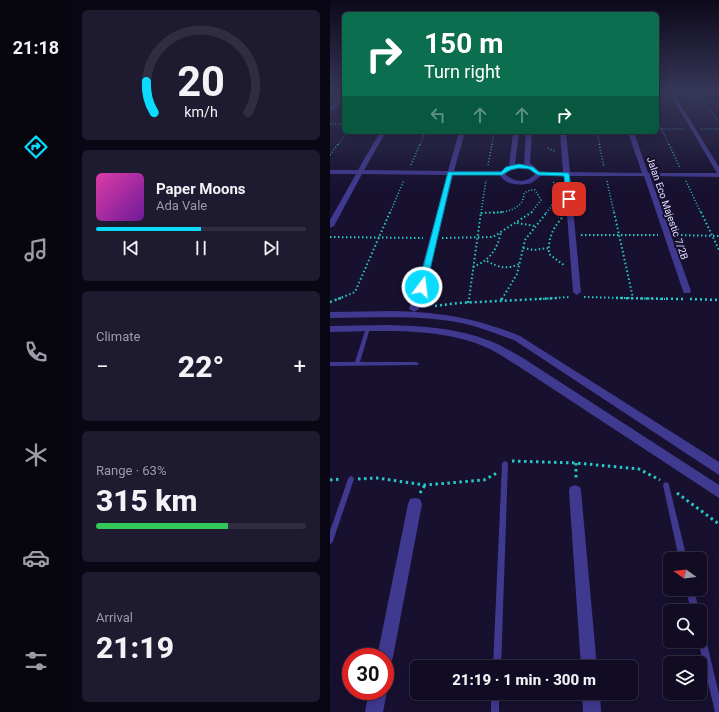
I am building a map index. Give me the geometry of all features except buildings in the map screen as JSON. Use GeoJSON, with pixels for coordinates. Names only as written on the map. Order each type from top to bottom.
{"type":"FeatureCollection","features":[{"type":"Feature","properties":{"kind":"street"},"geometry":{"type":"LineString","coordinates":[[691,123],[719,172]]}},
{"type":"Feature","properties":{"kind":"street"},"geometry":{"type":"LineString","coordinates":[[330,226],[362,172],[382,134]]}},
{"type":"Feature","properties":{"kind":"street"},"geometry":{"type":"LineString","coordinates":[[414,309],[428,266],[433,238],[461,134]]}},
{"type":"Feature","properties":{"kind":"street"},"geometry":{"type":"LineString","coordinates":[[512,167],[516,134]]}},
{"type":"Feature","properties":{"kind":"street"},"geometry":{"type":"LineString","coordinates":[[529,134],[528,163],[538,174],[719,175]]}},
{"type":"Feature","properties":{"kind":"street"},"geometry":{"type":"LineString","coordinates":[[563,134],[578,294]]}},
{"type":"Feature","properties":{"kind":"street","name":"Jalan Eco Majestic 7/2B"},"geometry":{"type":"LineString","coordinates":[[632,134],[687,292]]}},
{"type":"Feature","properties":{"kind":"street"},"geometry":{"type":"LineString","coordinates":[[502,174],[505,170],[512,167],[519,166],[531,168]]}},
{"type":"Feature","properties":{"kind":"street"},"geometry":{"type":"LineString","coordinates":[[330,172],[502,174]]}},
{"type":"Feature","properties":{"kind":"street"},"geometry":{"type":"LineString","coordinates":[[502,174],[505,179],[520,183],[535,179],[538,174]]}},
{"type":"Feature","properties":{"kind":"street"},"geometry":{"type":"LineString","coordinates":[[330,315],[434,316],[483,325],[510,335],[719,469]]}},
{"type":"Feature","properties":{"kind":"street"},"geometry":{"type":"LineString","coordinates":[[330,329],[368,328],[430,330],[486,343],[519,361],[719,492]]}},
{"type":"Feature","properties":{"kind":"street"},"geometry":{"type":"LineString","coordinates":[[575,491],[587,660]]}},
{"type":"Feature","properties":{"kind":"street"},"geometry":{"type":"LineString","coordinates":[[387,648],[415,504]]}},
{"type":"Feature","properties":{"kind":"street"},"geometry":{"type":"LineString","coordinates":[[374,712],[376,700]]}},
{"type":"Feature","properties":{"kind":"street"},"geometry":{"type":"LineString","coordinates":[[591,700],[592,712]]}},
{"type":"Feature","properties":{"kind":"lane"},"geometry":{"type":"LineString","coordinates":[[357,364],[368,328]]}},
{"type":"Feature","properties":{"kind":"lane"},"geometry":{"type":"LineString","coordinates":[[330,364],[416,364]]}},
{"type":"Feature","properties":{"kind":"lane"},"geometry":{"type":"LineString","coordinates":[[496,660],[505,464]]}},
{"type":"Feature","properties":{"kind":"lane"},"geometry":{"type":"LineString","coordinates":[[330,541],[352,479]]}},
{"type":"Feature","properties":{"kind":"lane"},"geometry":{"type":"LineString","coordinates":[[666,485],[681,552]]}},
{"type":"Feature","properties":{"kind":"lane"},"geometry":{"type":"LineString","coordinates":[[704,648],[719,712]]}},
{"type":"Feature","properties":{"kind":"lane"},"geometry":{"type":"LineString","coordinates":[[494,712],[495,700]]}},
{"type":"Feature","properties":{"kind":"path"},"geometry":{"type":"LineString","coordinates":[[659,123],[719,250]]}},
{"type":"Feature","properties":{"kind":"path"},"geometry":{"type":"LineString","coordinates":[[330,124],[342,124]]}},
{"type":"Feature","properties":{"kind":"path"},"geometry":{"type":"LineString","coordinates":[[330,155],[346,134]]}},
{"type":"Feature","properties":{"kind":"path"},"geometry":{"type":"LineString","coordinates":[[330,302],[355,292],[425,134]]}},
{"type":"Feature","properties":{"kind":"path"},"geometry":{"type":"LineString","coordinates":[[468,303],[494,134]]}},
{"type":"Feature","properties":{"kind":"path"},"geometry":{"type":"LineString","coordinates":[[596,134],[633,298]]}},
{"type":"Feature","properties":{"kind":"path"},"geometry":{"type":"LineString","coordinates":[[552,174],[556,193],[554,203],[525,240],[521,263],[517,274],[500,301],[578,294],[633,298],[719,300]]}},
{"type":"Feature","properties":{"kind":"path"},"geometry":{"type":"LineString","coordinates":[[330,237],[488,238],[537,208],[540,200],[535,190],[530,190],[524,193],[522,203],[514,209],[492,213],[481,213]]}},
{"type":"Feature","properties":{"kind":"path"},"geometry":{"type":"LineString","coordinates":[[570,212],[554,226],[549,236],[548,248],[549,254],[567,267],[575,269]]}},
{"type":"Feature","properties":{"kind":"path"},"geometry":{"type":"LineString","coordinates":[[516,222],[535,226]]}},
{"type":"Feature","properties":{"kind":"path"},"geometry":{"type":"LineString","coordinates":[[473,267],[487,261],[496,251],[501,231]]}},
{"type":"Feature","properties":{"kind":"path"},"geometry":{"type":"LineString","coordinates":[[572,235],[719,236]]}},
{"type":"Feature","properties":{"kind":"path"},"geometry":{"type":"LineString","coordinates":[[523,248],[534,250],[548,248]]}},
{"type":"Feature","properties":{"kind":"path"},"geometry":{"type":"LineString","coordinates":[[487,261],[498,267],[507,269],[521,263]]}},
{"type":"Feature","properties":{"kind":"path"},"geometry":{"type":"LineString","coordinates":[[330,480],[377,478],[425,485],[484,480],[499,471],[508,460],[576,463],[639,469],[666,485],[719,524]]}},
{"type":"Feature","properties":{"kind":"path"},"geometry":{"type":"LineString","coordinates":[[575,491],[576,463]]}},
{"type":"Feature","properties":{"kind":"route"},"geometry":{"type":"LineString","coordinates":[[422,287],[446,184],[450,173],[502,174],[508,168],[519,166],[534,169],[538,174],[567,174],[569,199]]}}]}
